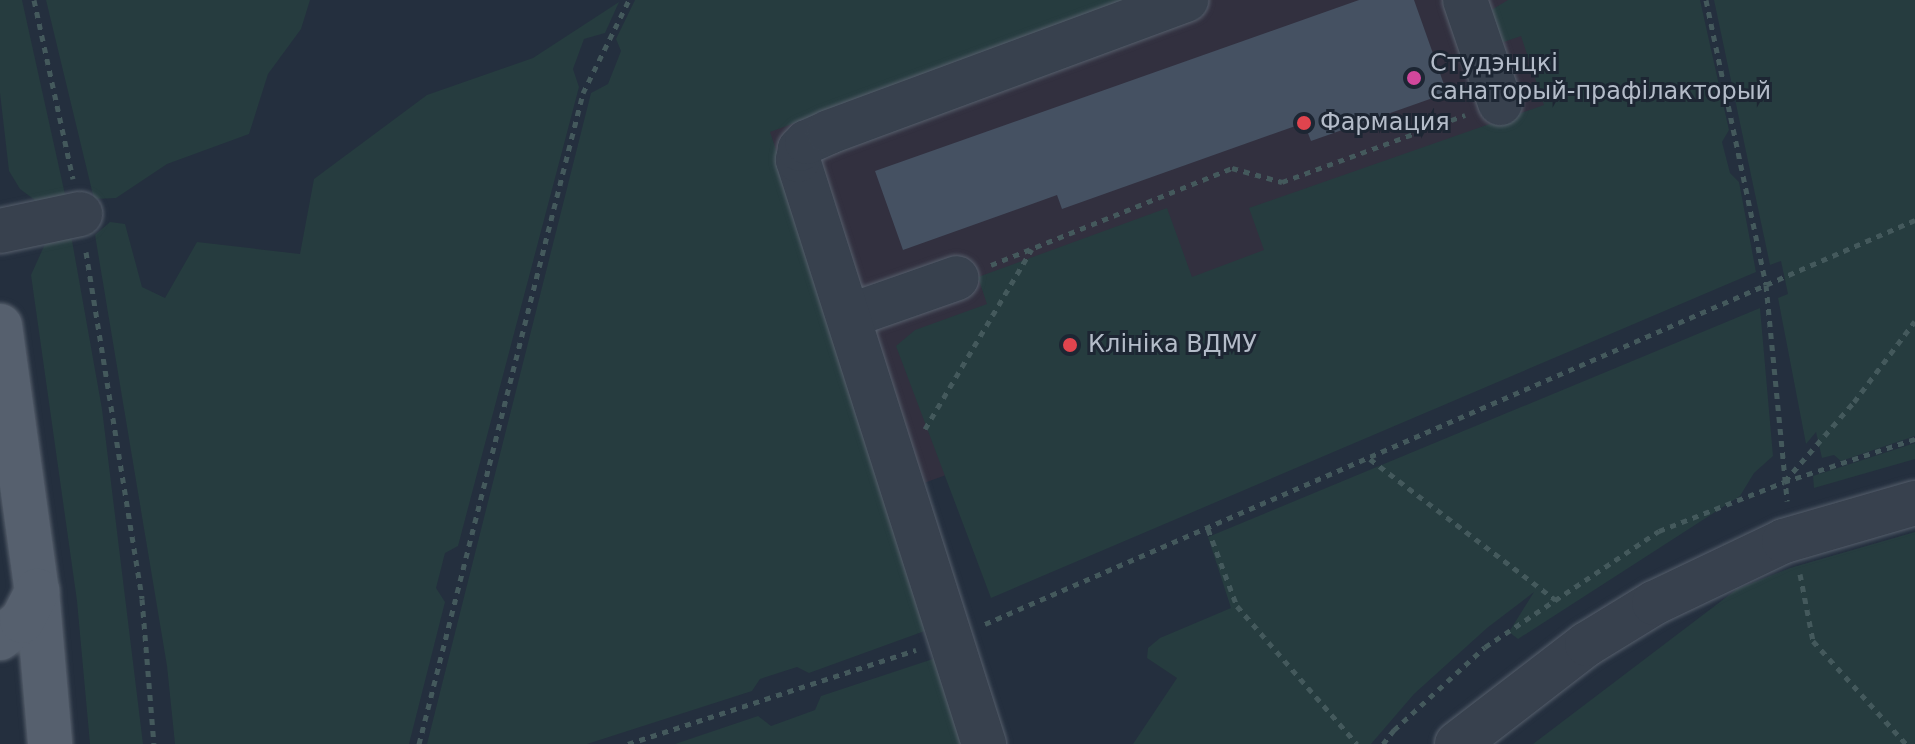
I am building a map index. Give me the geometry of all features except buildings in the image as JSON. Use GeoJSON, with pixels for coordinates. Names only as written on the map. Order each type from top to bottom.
{"type":"FeatureCollection","features":[{"type":"Feature","properties":{"kind":"main road"},"geometry":{"type":"LineString","coordinates":[[0,326],[37,591],[48,723]]}},
{"type":"Feature","properties":{"kind":"main road"},"geometry":{"type":"LineString","coordinates":[[0,638],[22,621],[37,591]]}},
{"type":"Feature","properties":{"kind":"main road"},"geometry":{"type":"LineString","coordinates":[[0,667],[26,680],[48,723]]}},
{"type":"Feature","properties":{"kind":"street"},"geometry":{"type":"LineString","coordinates":[[984,744],[953,638],[798,160],[807,142],[1186,0]]}},
{"type":"Feature","properties":{"kind":"street"},"geometry":{"type":"LineString","coordinates":[[1465,0],[1500,103]]}},
{"type":"Feature","properties":{"kind":"street"},"geometry":{"type":"LineString","coordinates":[[0,231],[80,214]]}},
{"type":"Feature","properties":{"kind":"street"},"geometry":{"type":"LineString","coordinates":[[849,316],[957,278]]}},
{"type":"Feature","properties":{"kind":"street"},"geometry":{"type":"LineString","coordinates":[[1457,744],[1587,644],[1726,565],[1793,538],[1915,503]]}},
{"type":"Feature","properties":{"kind":"path"},"geometry":{"type":"LineString","coordinates":[[34,0],[80,214],[142,599],[154,744]]}},
{"type":"Feature","properties":{"kind":"path"},"geometry":{"type":"LineString","coordinates":[[419,744],[583,93],[629,0]]}},
{"type":"Feature","properties":{"kind":"path"},"geometry":{"type":"LineString","coordinates":[[1706,0],[1766,285],[1784,482],[1813,641],[1906,744]]}},
{"type":"Feature","properties":{"kind":"path"},"geometry":{"type":"LineString","coordinates":[[957,278],[1232,168],[1282,182],[1500,103]]}},
{"type":"Feature","properties":{"kind":"path"},"geometry":{"type":"LineString","coordinates":[[628,744],[953,638],[1915,220]]}},
{"type":"Feature","properties":{"kind":"path"},"geometry":{"type":"LineString","coordinates":[[918,441],[1032,248]]}},
{"type":"Feature","properties":{"kind":"path"},"geometry":{"type":"LineString","coordinates":[[1784,482],[1854,402],[1915,321]]}},
{"type":"Feature","properties":{"kind":"path"},"geometry":{"type":"LineString","coordinates":[[1370,459],[1556,600]]}},
{"type":"Feature","properties":{"kind":"path"},"geometry":{"type":"LineString","coordinates":[[1208,529],[1237,606],[1357,744]]}},
{"type":"Feature","properties":{"kind":"shaded area","name":"Клініка ВДМУ"},"geometry":{"type":"Polygon","coordinates":[[[988,0],[1599,0],[1676,211],[888,496],[755,107],[988,0]]]}},
{"type":"Feature","properties":{"kind":"green space"},"geometry":{"type":"Polygon","coordinates":[[[0,0],[22,0],[66,199],[36,201],[20,189],[9,171],[0,93],[0,0]]]}},
{"type":"Feature","properties":{"kind":"green space"},"geometry":{"type":"Polygon","coordinates":[[[46,0],[310,0],[301,29],[268,74],[249,134],[167,164],[116,198],[94,199],[46,0]]]}},
{"type":"Feature","properties":{"kind":"green space"},"geometry":{"type":"Polygon","coordinates":[[[635,0],[1129,0],[770,132],[893,494],[933,628],[809,673],[797,667],[760,679],[752,691],[587,744],[427,744],[591,93],[608,84],[621,51],[616,39],[635,0]]]}},
{"type":"Feature","properties":{"kind":"green space"},"geometry":{"type":"Polygon","coordinates":[[[1508,0],[1700,0],[1729,130],[1722,142],[1730,173],[1739,182],[1756,272],[991,598],[896,346],[915,330],[987,304],[978,277],[1167,208],[1192,277],[1264,250],[1249,208],[1544,105],[1521,36],[1501,43],[1488,12],[1508,0]]]}},
{"type":"Feature","properties":{"kind":"green space"},"geometry":{"type":"Polygon","coordinates":[[[1714,0],[1915,0],[1915,436],[1841,461],[1834,455],[1822,458],[1816,432],[1806,444],[1778,298],[1788,294],[1781,261],[1770,265],[1714,0]]]}},
{"type":"Feature","properties":{"kind":"green space"},"geometry":{"type":"Polygon","coordinates":[[[619,2],[605,33],[584,39],[573,69],[579,87],[458,546],[445,553],[436,588],[445,602],[409,744],[175,744],[167,666],[95,235],[110,222],[125,224],[142,287],[165,298],[197,242],[300,254],[314,179],[427,95],[533,58],[619,2]]]}},
{"type":"Feature","properties":{"kind":"green space"},"geometry":{"type":"Polygon","coordinates":[[[71,235],[102,409],[143,744],[90,744],[77,601],[31,275],[45,244],[71,235]]]}},
{"type":"Feature","properties":{"kind":"green space"},"geometry":{"type":"Polygon","coordinates":[[[1760,308],[1773,456],[1754,473],[1740,496],[1518,639],[1509,632],[1534,592],[1487,628],[1414,694],[1371,744],[1133,744],[1177,678],[1147,658],[1148,648],[1160,638],[1231,608],[1208,537],[1760,308]]]}},
{"type":"Feature","properties":{"kind":"green space"},"geometry":{"type":"Polygon","coordinates":[[[1915,443],[1915,459],[1814,488],[1813,476],[1915,443]]]}},
{"type":"Feature","properties":{"kind":"green space"},"geometry":{"type":"Polygon","coordinates":[[[1915,532],[1915,744],[1533,744],[1737,589],[1790,568],[1915,532]]]}},
{"type":"Feature","properties":{"kind":"green space"},"geometry":{"type":"Polygon","coordinates":[[[942,656],[968,744],[675,744],[758,716],[771,726],[815,710],[821,696],[942,656]]]}},
{"type":"Feature","properties":{"kind":"place","name":"Студэнцкі санаторый-прафілакторый"},"geometry":{"type":"Point","coordinates":[1414,78]}},
{"type":"Feature","properties":{"kind":"place","name":"Фармация"},"geometry":{"type":"Point","coordinates":[1304,123]}},
{"type":"Feature","properties":{"kind":"place","name":"Клініка ВДМУ"},"geometry":{"type":"Point","coordinates":[1070,345]}}]}
